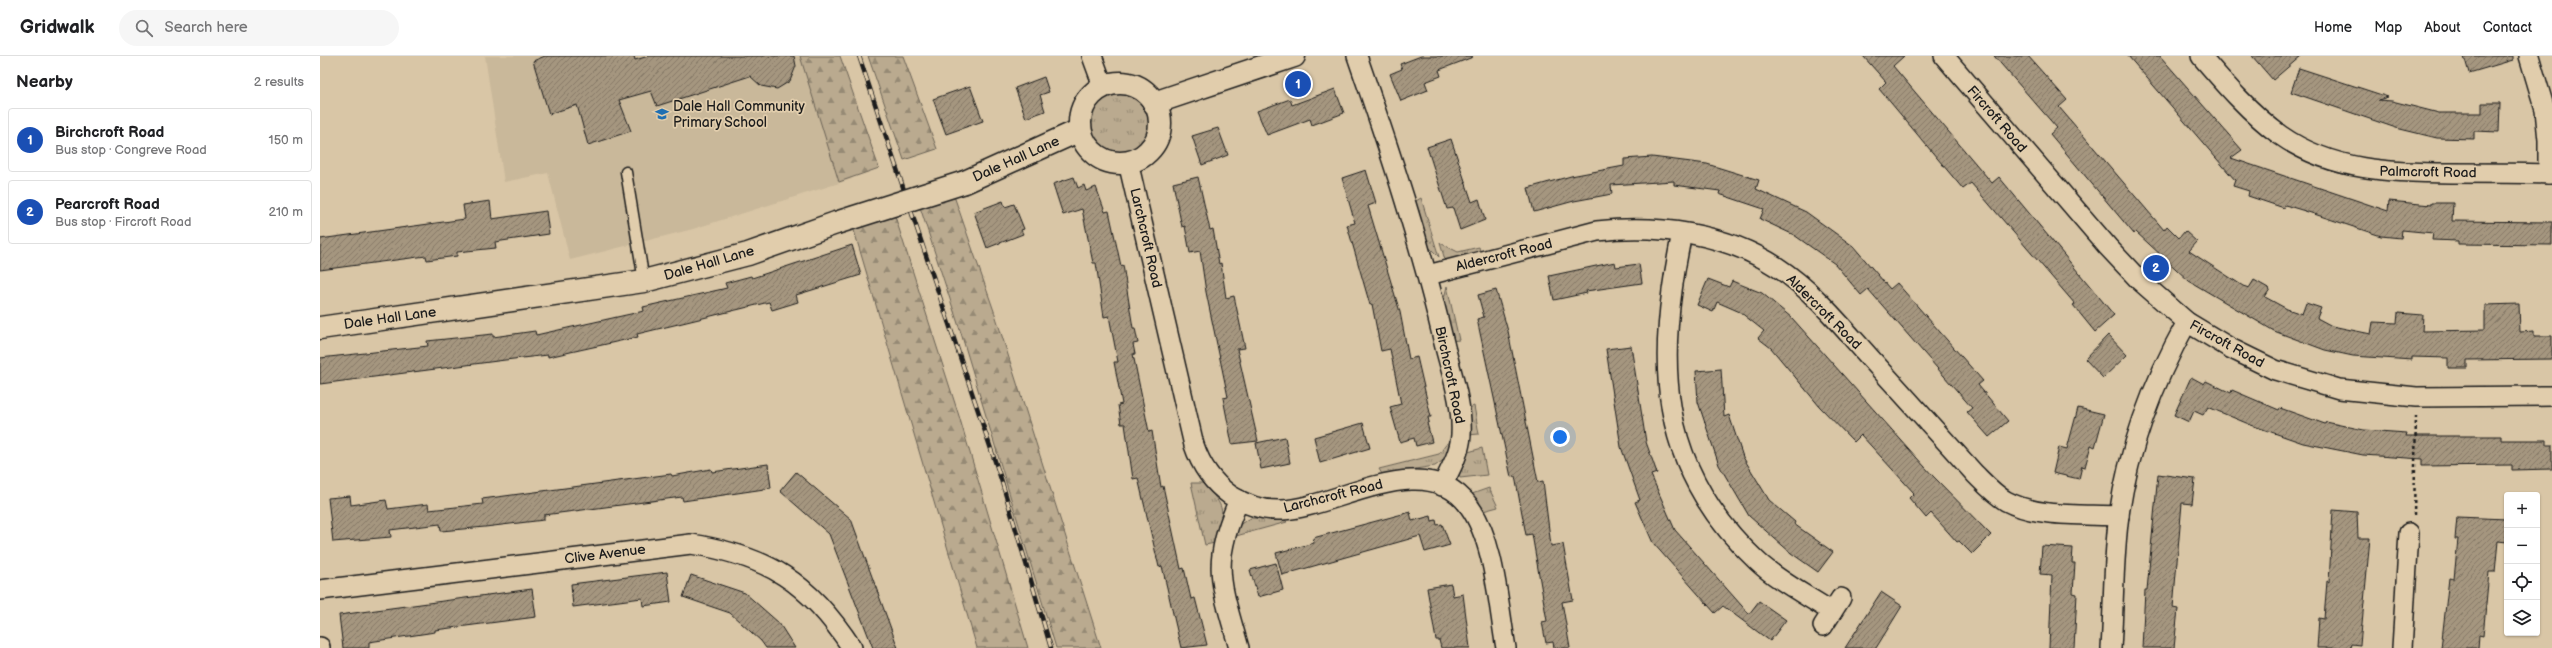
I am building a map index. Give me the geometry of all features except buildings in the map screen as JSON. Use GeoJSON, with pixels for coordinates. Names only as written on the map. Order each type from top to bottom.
{"type":"FeatureCollection","features":[{"type":"Feature","properties":{"kind":"street"},"geometry":{"type":"LineString","coordinates":[[1092,56],[1103,86]]}},
{"type":"Feature","properties":{"kind":"street"},"geometry":{"type":"LineString","coordinates":[[1154,103],[1294,56]]}},
{"type":"Feature","properties":{"kind":"street","name":"Birchcroft Road"},"geometry":{"type":"LineString","coordinates":[[1357,56],[1407,202],[1428,274],[1461,422],[1458,451],[1442,486]]}},
{"type":"Feature","properties":{"kind":"street","name":"Fircroft Road"},"geometry":{"type":"LineString","coordinates":[[1944,56],[2108,247],[2139,280],[2187,322],[2230,348],[2276,370],[2305,380],[2366,393],[2416,397],[2552,396]]}},
{"type":"Feature","properties":{"kind":"street","name":"Palmcroft Road"},"geometry":{"type":"LineString","coordinates":[[2201,56],[2242,102],[2281,136],[2333,160],[2368,170],[2402,174],[2550,174]]}},
{"type":"Feature","properties":{"kind":"street"},"geometry":{"type":"LineString","coordinates":[[2529,56],[2545,110],[2550,174]]}},
{"type":"Feature","properties":{"kind":"street"},"geometry":{"type":"LineString","coordinates":[[1115,83],[1138,87],[1148,94],[1154,103],[1159,115],[1159,127],[1156,139],[1140,157],[1128,162],[1115,162],[1103,159],[1092,152],[1085,142],[1080,130],[1082,109],[1094,92],[1103,86],[1115,83]]}},
{"type":"Feature","properties":{"kind":"street","name":"Dale Hall Lane"},"geometry":{"type":"LineString","coordinates":[[320,328],[644,281],[748,254],[836,223],[965,182],[1080,130]]}},
{"type":"Feature","properties":{"kind":"street","name":"Larchcroft Road"},"geometry":{"type":"LineString","coordinates":[[1128,162],[1194,445],[1204,469],[1213,481],[1239,500],[1260,508],[1281,510],[1394,482],[1420,480],[1451,490],[1468,504],[1481,526],[1490,560],[1506,648]]}},
{"type":"Feature","properties":{"kind":"street","name":"Aldercroft Road"},"geometry":{"type":"LineString","coordinates":[[1428,274],[1597,231],[1642,228],[1682,233],[1729,243],[1777,267],[1793,279],[1842,328],[1975,474],[2004,500],[2016,506],[2044,512],[2119,516]]}},
{"type":"Feature","properties":{"kind":"street"},"geometry":{"type":"LineString","coordinates":[[1682,233],[1670,297],[1665,360],[1671,415],[1679,441],[1703,494],[1720,520],[1738,542],[1758,562],[1832,612]]}},
{"type":"Feature","properties":{"kind":"street"},"geometry":{"type":"LineString","coordinates":[[2111,648],[2119,516],[2136,435],[2152,390],[2187,322]]}},
{"type":"Feature","properties":{"kind":"street"},"geometry":{"type":"LineString","coordinates":[[1239,500],[1222,547],[1220,577],[1239,648]]}},
{"type":"Feature","properties":{"kind":"street"},"geometry":{"type":"LineString","coordinates":[[2402,648],[2409,533]]}},
{"type":"Feature","properties":{"kind":"street","name":"Clive Avenue"},"geometry":{"type":"LineString","coordinates":[[320,590],[691,544],[726,550],[755,560],[783,575],[812,596],[834,620],[852,648]]}},
{"type":"Feature","properties":{"kind":"lane"},"geometry":{"type":"LineString","coordinates":[[626,172],[644,281]]}},
{"type":"Feature","properties":{"kind":"path"},"geometry":{"type":"LineString","coordinates":[[2409,533],[2415,511],[2416,397]]}},
{"type":"Feature","properties":{"kind":"shaded area","name":"Dale Hall Community Primary School"},"geometry":{"type":"Polygon","coordinates":[[[485,56],[812,56],[852,179],[693,229],[570,260],[548,173],[504,182],[485,56]]]}},
{"type":"Feature","properties":{"kind":"green space"},"geometry":{"type":"Polygon","coordinates":[[[800,56],[840,56],[879,168],[839,182],[800,56]]]}},
{"type":"Feature","properties":{"kind":"green space"},"geometry":{"type":"Polygon","coordinates":[[[868,56],[903,56],[937,149],[904,160],[868,56]]]}},
{"type":"Feature","properties":{"kind":"green space"},"geometry":{"type":"Polygon","coordinates":[[[1119,92],[1136,97],[1141,101],[1145,106],[1150,123],[1145,140],[1141,145],[1136,149],[1119,154],[1102,149],[1097,145],[1093,140],[1088,123],[1093,106],[1097,101],[1102,97],[1119,92]]]}},
{"type":"Feature","properties":{"kind":"green space"},"geometry":{"type":"Polygon","coordinates":[[[953,193],[995,314],[1101,648],[1056,648],[961,333],[919,204],[953,193]]]}},
{"type":"Feature","properties":{"kind":"green space"},"geometry":{"type":"Polygon","coordinates":[[[1421,198],[1439,257],[1428,246],[1414,202],[1421,198]]]}},
{"type":"Feature","properties":{"kind":"green space"},"geometry":{"type":"Polygon","coordinates":[[[894,213],[959,416],[1028,648],[977,648],[853,227],[894,213]]]}},
{"type":"Feature","properties":{"kind":"green space"},"geometry":{"type":"Polygon","coordinates":[[[1440,243],[1458,252],[1479,247],[1481,255],[1451,261],[1445,260],[1440,243]]]}},
{"type":"Feature","properties":{"kind":"green space"},"geometry":{"type":"Polygon","coordinates":[[[1447,286],[1459,340],[1451,341],[1443,303],[1447,286]]]}},
{"type":"Feature","properties":{"kind":"green space"},"geometry":{"type":"Polygon","coordinates":[[[1474,406],[1479,434],[1468,435],[1467,409],[1474,406]]]}},
{"type":"Feature","properties":{"kind":"green space"},"geometry":{"type":"Polygon","coordinates":[[[1451,438],[1453,439],[1445,459],[1435,466],[1382,474],[1379,469],[1439,454],[1451,438]]]}},
{"type":"Feature","properties":{"kind":"green space"},"geometry":{"type":"Polygon","coordinates":[[[1482,448],[1487,475],[1460,478],[1458,471],[1465,453],[1482,448]]]}},
{"type":"Feature","properties":{"kind":"green space"},"geometry":{"type":"Polygon","coordinates":[[[1191,483],[1202,483],[1216,499],[1222,510],[1222,516],[1215,543],[1205,545],[1191,483]]]}},
{"type":"Feature","properties":{"kind":"green space"},"geometry":{"type":"Polygon","coordinates":[[[1489,488],[1498,507],[1483,511],[1472,494],[1489,488]]]}},
{"type":"Feature","properties":{"kind":"green space"},"geometry":{"type":"Polygon","coordinates":[[[1251,518],[1285,520],[1287,522],[1236,536],[1234,532],[1242,523],[1251,518]]]}},
{"type":"Feature","properties":{"kind":"railway"},"geometry":{"type":"LineString","coordinates":[[859,56],[1001,479],[1051,648]]}},
{"type":"Feature","properties":{"kind":"place","name":"Birchcroft Road"},"geometry":{"type":"Point","coordinates":[1298,84]}},
{"type":"Feature","properties":{"kind":"place","name":"Dale Hall Community Primary School"},"geometry":{"type":"Point","coordinates":[662,114]}},
{"type":"Feature","properties":{"kind":"place","name":"Pearcroft Road"},"geometry":{"type":"Point","coordinates":[2156,268]}}]}
